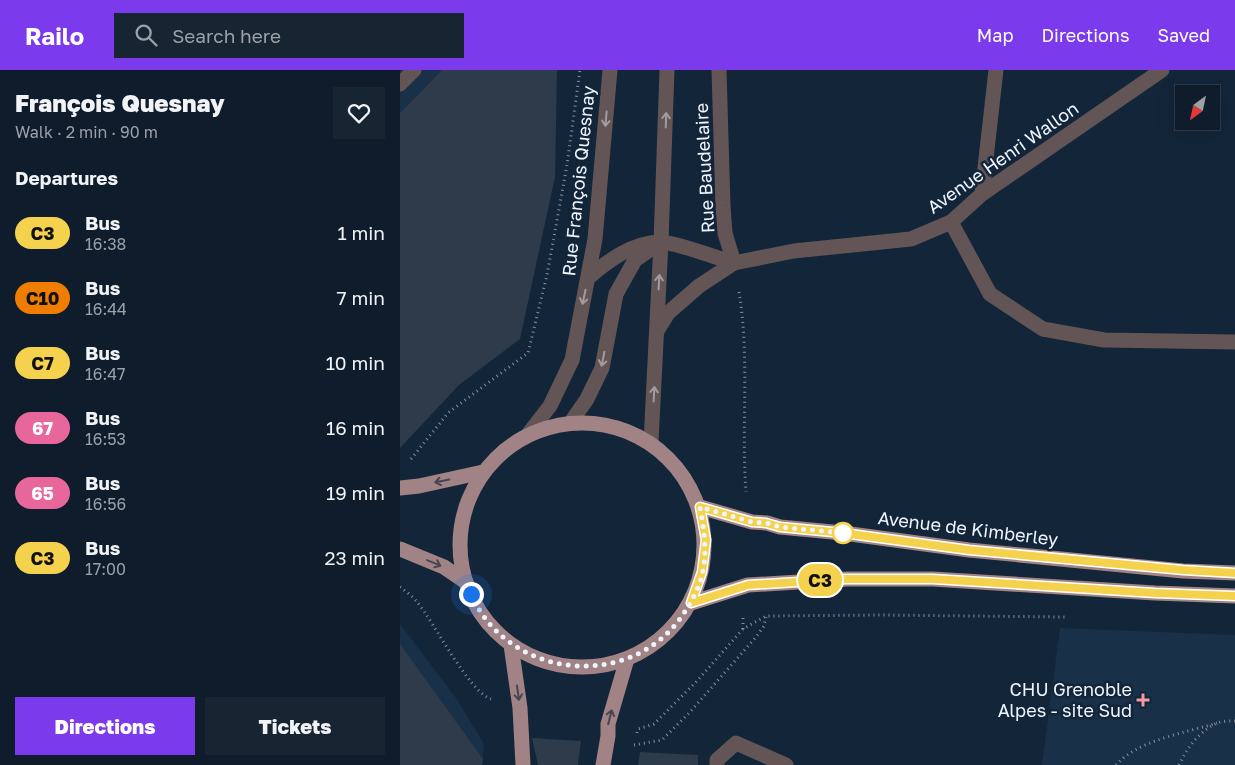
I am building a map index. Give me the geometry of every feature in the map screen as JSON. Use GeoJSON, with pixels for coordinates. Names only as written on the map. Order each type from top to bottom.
{"type":"FeatureCollection","features":[{"type":"Feature","properties":{"kind":"main road","name":"Rue François Quesnay"},"geometry":{"type":"LineString","coordinates":[[571,422],[612,426],[651,442],[681,471],[700,507],[706,540],[702,572],[691,603],[674,627],[653,646],[627,659],[588,668],[548,662],[511,645],[492,627],[476,606],[466,582],[460,554],[461,525],[469,498],[483,472],[504,450],[529,433],[571,422]]}},
{"type":"Feature","properties":{"kind":"main road"},"geometry":{"type":"LineString","coordinates":[[400,488],[419,486],[483,472]]}},
{"type":"Feature","properties":{"kind":"main road","name":"Avenue de Kimberley"},"geometry":{"type":"LineString","coordinates":[[700,507],[752,522],[780,527],[843,533],[979,551],[1235,573]]}},
{"type":"Feature","properties":{"kind":"main road"},"geometry":{"type":"LineString","coordinates":[[400,550],[444,567],[466,582]]}},
{"type":"Feature","properties":{"kind":"main road"},"geometry":{"type":"LineString","coordinates":[[691,603],[748,585],[846,579],[933,579],[1155,593],[1235,596]]}},
{"type":"Feature","properties":{"kind":"main road"},"geometry":{"type":"LineString","coordinates":[[511,645],[520,708],[523,765]]}},
{"type":"Feature","properties":{"kind":"main road"},"geometry":{"type":"LineString","coordinates":[[603,765],[608,724],[627,659]]}},
{"type":"Feature","properties":{"kind":"street"},"geometry":{"type":"LineString","coordinates":[[400,84],[414,70]]}},
{"type":"Feature","properties":{"kind":"street","name":"Rue François Quesnay"},"geometry":{"type":"LineString","coordinates":[[529,433],[550,406],[572,360],[595,239],[610,70]]}},
{"type":"Feature","properties":{"kind":"street"},"geometry":{"type":"LineString","coordinates":[[651,442],[667,70]]}},
{"type":"Feature","properties":{"kind":"street","name":"Rue Baudelaire"},"geometry":{"type":"LineString","coordinates":[[719,70],[725,233],[734,263]]}},
{"type":"Feature","properties":{"kind":"street"},"geometry":{"type":"LineString","coordinates":[[982,194],[996,70]]}},
{"type":"Feature","properties":{"kind":"street","name":"Avenue Henri Wallon"},"geometry":{"type":"LineString","coordinates":[[657,331],[668,313],[699,286],[734,263],[794,251],[911,239],[950,222],[982,194],[1162,70]]}},
{"type":"Feature","properties":{"kind":"street"},"geometry":{"type":"LineString","coordinates":[[950,222],[990,294],[1043,329],[1104,340],[1235,342]]}},
{"type":"Feature","properties":{"kind":"street"},"geometry":{"type":"LineString","coordinates":[[588,277],[604,264],[638,246],[661,242]]}},
{"type":"Feature","properties":{"kind":"street"},"geometry":{"type":"LineString","coordinates":[[571,422],[586,399],[602,368],[616,294],[635,260],[661,242]]}},
{"type":"Feature","properties":{"kind":"street","name":"Avenue Henri Wallon"},"geometry":{"type":"LineString","coordinates":[[661,242],[734,263]]}},
{"type":"Feature","properties":{"kind":"street"},"geometry":{"type":"LineString","coordinates":[[717,765],[717,760],[736,744],[786,765]]}},
{"type":"Feature","properties":{"kind":"path"},"geometry":{"type":"LineString","coordinates":[[410,462],[448,413],[528,353],[547,275],[568,165],[580,70]]}},
{"type":"Feature","properties":{"kind":"path"},"geometry":{"type":"LineString","coordinates":[[734,263],[744,319],[744,464],[746,493]]}},
{"type":"Feature","properties":{"kind":"path"},"geometry":{"type":"LineString","coordinates":[[400,588],[417,602],[475,686],[486,698],[493,700]]}},
{"type":"Feature","properties":{"kind":"path"},"geometry":{"type":"LineString","coordinates":[[634,745],[662,740],[690,712],[756,637],[764,626],[766,616]]}},
{"type":"Feature","properties":{"kind":"path"},"geometry":{"type":"LineString","coordinates":[[638,729],[654,724],[697,681],[743,630],[766,616],[1073,617]]}},
{"type":"Feature","properties":{"kind":"path"},"geometry":{"type":"LineString","coordinates":[[1116,765],[1134,750],[1151,743],[1217,723],[1235,720]]}},
{"type":"Feature","properties":{"kind":"path"},"geometry":{"type":"LineString","coordinates":[[1179,765],[1186,751],[1200,735],[1217,723]]}},
{"type":"Feature","properties":{"kind":"shaded area"},"geometry":{"type":"Polygon","coordinates":[[[400,70],[442,70],[400,113],[400,70]]]}},
{"type":"Feature","properties":{"kind":"shaded area"},"geometry":{"type":"Polygon","coordinates":[[[442,70],[557,70],[555,177],[520,339],[459,385],[400,448],[400,113],[442,70]]]}},
{"type":"Feature","properties":{"kind":"shaded area"},"geometry":{"type":"Polygon","coordinates":[[[400,624],[456,698],[484,744],[482,765],[400,765],[400,624]]]}},
{"type":"Feature","properties":{"kind":"shaded area","name":"CHU Grenoble Alpes - site Sud"},"geometry":{"type":"Polygon","coordinates":[[[1060,628],[1235,635],[1235,765],[1042,765],[1060,628]]]}},
{"type":"Feature","properties":{"kind":"shaded area"},"geometry":{"type":"Polygon","coordinates":[[[400,644],[483,759],[482,765],[400,765],[400,644]]]}},
{"type":"Feature","properties":{"kind":"shaded area"},"geometry":{"type":"Polygon","coordinates":[[[532,738],[581,741],[578,765],[538,765],[532,738]]]}},
{"type":"Feature","properties":{"kind":"shaded area"},"geometry":{"type":"Polygon","coordinates":[[[640,752],[698,755],[698,765],[638,765],[640,752]]]}},
{"type":"Feature","properties":{"kind":"bus line","name":"C3"},"geometry":{"type":"LineString","coordinates":[[1235,573],[969,550],[843,533],[780,527],[724,515],[700,507],[706,540],[702,572],[691,603],[748,585],[846,579],[933,579],[1155,593],[1235,596]]}},
{"type":"Feature","properties":{"kind":"place","name":"CHU Grenoble Alpes - site Sud"},"geometry":{"type":"Point","coordinates":[1143,700]}},
{"type":"Feature","properties":{"kind":"route"},"geometry":{"type":"LineString","coordinates":[[471,594],[476,606],[492,627],[511,645],[548,662],[588,668],[627,659],[653,646],[674,627],[691,603],[702,572],[706,540],[700,507],[752,522],[780,527],[843,533]]}}]}
